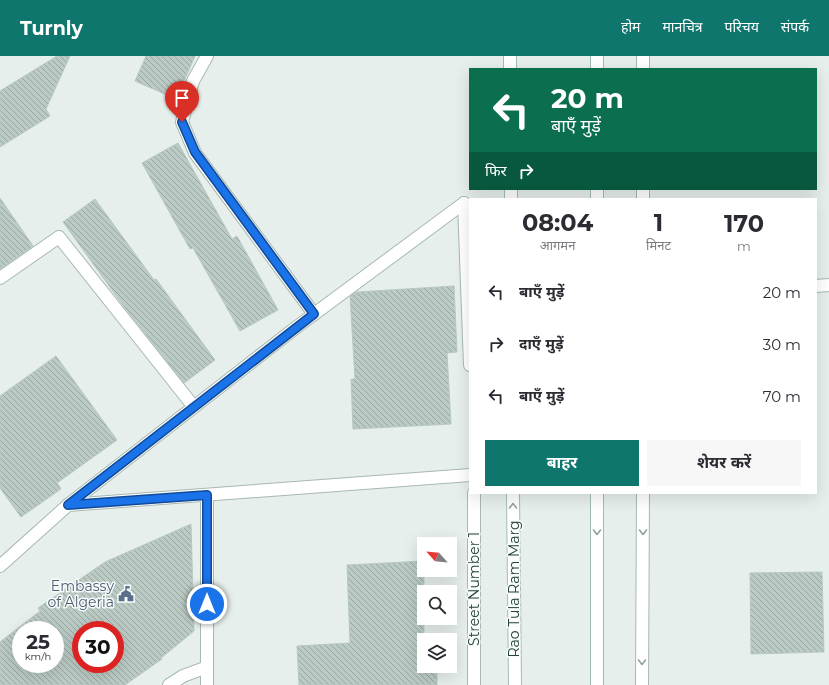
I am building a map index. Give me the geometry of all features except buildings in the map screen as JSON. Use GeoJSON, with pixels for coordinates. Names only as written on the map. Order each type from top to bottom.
{"type":"FeatureCollection","features":[{"type":"Feature","properties":{"kind":"street"},"geometry":{"type":"LineString","coordinates":[[207,56],[193,81],[182,122],[195,152],[314,314]]}},
{"type":"Feature","properties":{"kind":"street"},"geometry":{"type":"LineString","coordinates":[[510,56],[510,68]]}},
{"type":"Feature","properties":{"kind":"street"},"geometry":{"type":"LineString","coordinates":[[597,56],[597,68]]}},
{"type":"Feature","properties":{"kind":"street"},"geometry":{"type":"LineString","coordinates":[[643,56],[643,68]]}},
{"type":"Feature","properties":{"kind":"street"},"geometry":{"type":"LineString","coordinates":[[0,566],[68,505],[314,314],[464,203],[469,338]]}},
{"type":"Feature","properties":{"kind":"street"},"geometry":{"type":"LineString","coordinates":[[0,278],[58,237],[194,407]]}},
{"type":"Feature","properties":{"kind":"street"},"geometry":{"type":"LineString","coordinates":[[817,286],[829,285]]}},
{"type":"Feature","properties":{"kind":"street"},"geometry":{"type":"LineString","coordinates":[[68,505],[469,475]]}},
{"type":"Feature","properties":{"kind":"street","name":"Street Number 1"},"geometry":{"type":"LineString","coordinates":[[474,494],[474,685]]}},
{"type":"Feature","properties":{"kind":"street","name":"Rao Tula Ram Marg"},"geometry":{"type":"LineString","coordinates":[[513,494],[515,685]]}},
{"type":"Feature","properties":{"kind":"street"},"geometry":{"type":"LineString","coordinates":[[597,494],[597,685]]}},
{"type":"Feature","properties":{"kind":"street"},"geometry":{"type":"LineString","coordinates":[[642,685],[643,494]]}},
{"type":"Feature","properties":{"kind":"street"},"geometry":{"type":"LineString","coordinates":[[207,495],[207,685]]}},
{"type":"Feature","properties":{"kind":"street"},"geometry":{"type":"LineString","coordinates":[[169,685],[182,676],[207,667]]}},
{"type":"Feature","properties":{"kind":"place","name":"Embassy of Algeria"},"geometry":{"type":"Point","coordinates":[126,594]}},
{"type":"Feature","properties":{"kind":"route"},"geometry":{"type":"LineString","coordinates":[[182,122],[195,152],[314,314],[68,505],[207,495],[207,604]]}}]}
